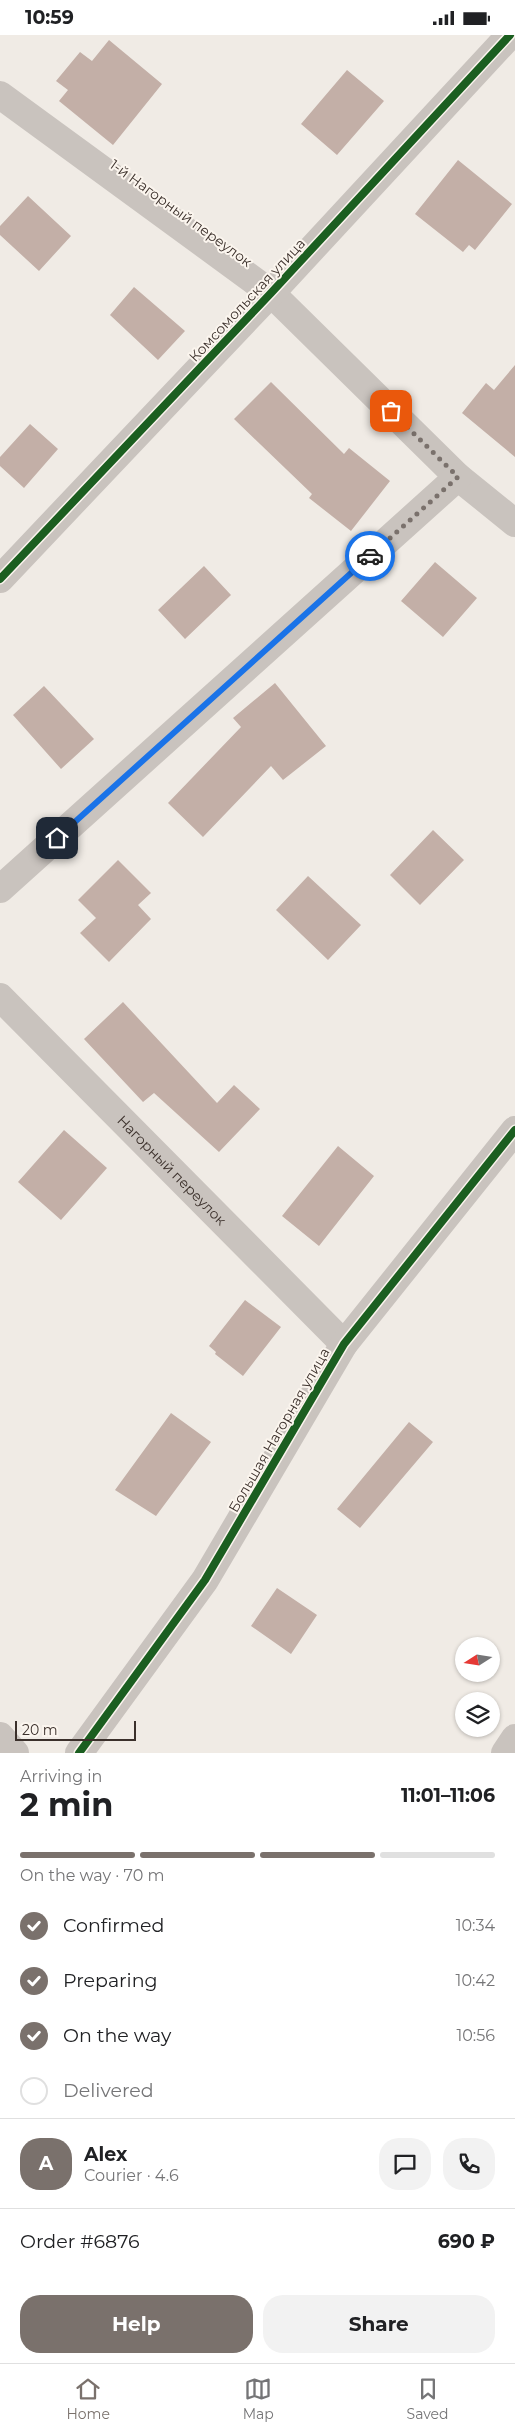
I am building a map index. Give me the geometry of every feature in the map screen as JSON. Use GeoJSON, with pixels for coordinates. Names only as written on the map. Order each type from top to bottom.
{"type":"FeatureCollection","features":[{"type":"Feature","properties":{"kind":"street","name":"Комсомольская улица"},"geometry":{"type":"LineString","coordinates":[[0,579],[271,293],[510,35]]}},
{"type":"Feature","properties":{"kind":"street","name":"1-й Нагорный переулок"},"geometry":{"type":"LineString","coordinates":[[0,95],[271,293],[458,477],[515,523]]}},
{"type":"Feature","properties":{"kind":"street"},"geometry":{"type":"LineString","coordinates":[[0,889],[458,477]]}},
{"type":"Feature","properties":{"kind":"street","name":"Нагорный переулок"},"geometry":{"type":"LineString","coordinates":[[0,997],[344,1344]]}},
{"type":"Feature","properties":{"kind":"street","name":"Большая Нагорная улица"},"geometry":{"type":"LineString","coordinates":[[79,1753],[205,1580],[344,1344],[515,1130]]}},
{"type":"Feature","properties":{"kind":"street"},"geometry":{"type":"LineString","coordinates":[[0,1736],[15,1753]]}},
{"type":"Feature","properties":{"kind":"street"},"geometry":{"type":"LineString","coordinates":[[505,1753],[515,1738]]}},
{"type":"Feature","properties":{"kind":"building"},"geometry":{"type":"Polygon","coordinates":[[[109,40],[162,84],[113,145],[59,101],[68,90],[56,81],[80,52],[92,61],[109,40]]]}},
{"type":"Feature","properties":{"kind":"building"},"geometry":{"type":"Polygon","coordinates":[[[347,70],[384,101],[337,155],[301,124],[347,70]]]}},
{"type":"Feature","properties":{"kind":"building"},"geometry":{"type":"Polygon","coordinates":[[[458,160],[512,204],[475,250],[469,245],[463,252],[415,214],[458,160]]]}},
{"type":"Feature","properties":{"kind":"building"},"geometry":{"type":"Polygon","coordinates":[[[28,196],[71,236],[39,271],[0,235],[0,226],[28,196]]]}},
{"type":"Feature","properties":{"kind":"building"},"geometry":{"type":"Polygon","coordinates":[[[134,287],[185,331],[158,360],[110,315],[134,287]]]}},
{"type":"Feature","properties":{"kind":"building"},"geometry":{"type":"Polygon","coordinates":[[[515,365],[515,457],[462,413],[486,383],[494,390],[515,365]]]}},
{"type":"Feature","properties":{"kind":"building"},"geometry":{"type":"Polygon","coordinates":[[[271,382],[344,454],[349,448],[390,481],[351,531],[309,498],[312,494],[234,419],[271,382]]]}},
{"type":"Feature","properties":{"kind":"building"},"geometry":{"type":"Polygon","coordinates":[[[30,424],[58,449],[24,488],[0,466],[0,457],[30,424]]]}},
{"type":"Feature","properties":{"kind":"building"},"geometry":{"type":"Polygon","coordinates":[[[435,562],[477,598],[443,637],[401,601],[435,562]]]}},
{"type":"Feature","properties":{"kind":"building"},"geometry":{"type":"Polygon","coordinates":[[[204,566],[231,595],[185,639],[158,610],[204,566]]]}},
{"type":"Feature","properties":{"kind":"building"},"geometry":{"type":"Polygon","coordinates":[[[275,683],[326,746],[283,780],[271,766],[203,837],[168,803],[241,727],[233,718],[275,683]]]}},
{"type":"Feature","properties":{"kind":"building"},"geometry":{"type":"Polygon","coordinates":[[[44,686],[94,739],[61,769],[13,715],[44,686]]]}},
{"type":"Feature","properties":{"kind":"building"},"geometry":{"type":"Polygon","coordinates":[[[433,830],[464,860],[420,905],[390,875],[433,830]]]}},
{"type":"Feature","properties":{"kind":"building"},"geometry":{"type":"Polygon","coordinates":[[[118,860],[151,893],[138,905],[151,919],[109,962],[80,933],[96,918],[78,900],[118,860]]]}},
{"type":"Feature","properties":{"kind":"building"},"geometry":{"type":"Polygon","coordinates":[[[308,876],[361,925],[328,960],[276,910],[308,876]]]}},
{"type":"Feature","properties":{"kind":"building"},"geometry":{"type":"Polygon","coordinates":[[[123,1002],[217,1103],[234,1085],[260,1109],[219,1152],[154,1093],[143,1102],[84,1039],[123,1002]]]}},
{"type":"Feature","properties":{"kind":"building"},"geometry":{"type":"Polygon","coordinates":[[[64,1130],[107,1168],[61,1220],[18,1182],[64,1130]]]}},
{"type":"Feature","properties":{"kind":"building"},"geometry":{"type":"Polygon","coordinates":[[[338,1146],[374,1176],[319,1246],[282,1216],[338,1146]]]}},
{"type":"Feature","properties":{"kind":"building"},"geometry":{"type":"Polygon","coordinates":[[[245,1300],[281,1327],[243,1376],[215,1354],[216,1352],[209,1346],[245,1300]]]}},
{"type":"Feature","properties":{"kind":"building"},"geometry":{"type":"Polygon","coordinates":[[[171,1413],[211,1442],[156,1516],[115,1490],[171,1413]]]}},
{"type":"Feature","properties":{"kind":"building"},"geometry":{"type":"Polygon","coordinates":[[[409,1422],[433,1442],[360,1528],[337,1509],[409,1422]]]}},
{"type":"Feature","properties":{"kind":"building"},"geometry":{"type":"Polygon","coordinates":[[[277,1588],[317,1615],[291,1654],[251,1626],[277,1588]]]}},
{"type":"Feature","properties":{"kind":"cycle path"},"geometry":{"type":"LineString","coordinates":[[0,579],[271,293],[510,35]]}},
{"type":"Feature","properties":{"kind":"cycle path"},"geometry":{"type":"LineString","coordinates":[[79,1753],[205,1580],[344,1344],[515,1130]]}},
{"type":"Feature","properties":{"kind":"way so far"},"geometry":{"type":"LineString","coordinates":[[370,556],[458,477],[391,411]]}},
{"type":"Feature","properties":{"kind":"route"},"geometry":{"type":"LineString","coordinates":[[57,838],[186,724],[370,556]]}}]}
